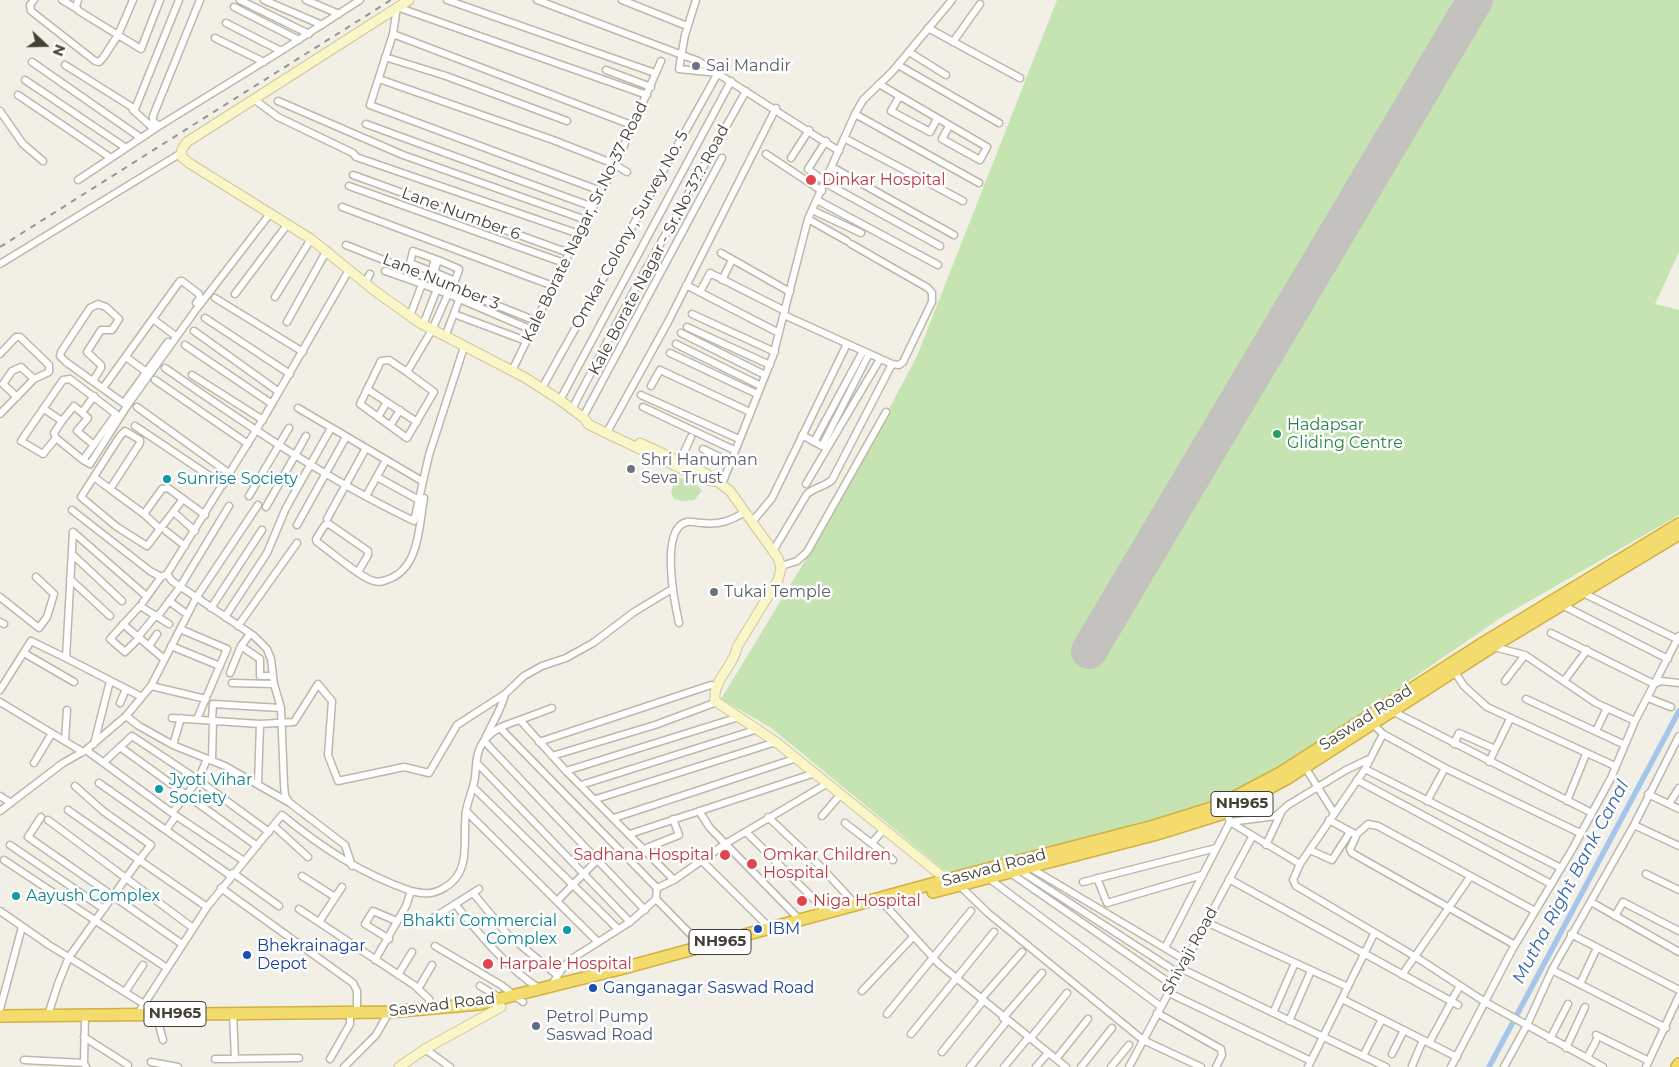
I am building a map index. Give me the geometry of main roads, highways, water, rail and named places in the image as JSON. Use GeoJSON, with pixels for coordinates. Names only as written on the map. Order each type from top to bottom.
{"type":"FeatureCollection","features":[{"type":"Feature","properties":{"kind":"highway","name":"Saswad Road"},"geometry":{"type":"LineString","coordinates":[[519,998],[546,988],[858,906],[947,880],[1154,826],[1226,813],[1282,772],[1371,720],[1392,711],[1679,524]]}},
{"type":"Feature","properties":{"kind":"highway","name":"Saswad Road"},"geometry":{"type":"LineString","coordinates":[[0,1016],[353,1013],[501,1003],[748,942],[1156,834],[1226,813],[1305,767],[1485,642],[1559,603],[1583,593],[1679,534]]}},
{"type":"Feature","properties":{"kind":"waterway","name":"Mutha Right Bank Canal"},"geometry":{"type":"LineString","coordinates":[[1489,1067],[1679,711]]}},
{"type":"Feature","properties":{"kind":"railway"},"geometry":{"type":"LineString","coordinates":[[0,247],[391,0]]}},
{"type":"Feature","properties":{"kind":"place","name":"Sai Mandir"},"geometry":{"type":"Point","coordinates":[696,66]}},
{"type":"Feature","properties":{"kind":"place","name":"Dinkar Hospital"},"geometry":{"type":"Point","coordinates":[811,180]}},
{"type":"Feature","properties":{"kind":"place","name":"Hadapsar Gliding Centre"},"geometry":{"type":"Point","coordinates":[1277,434]}},
{"type":"Feature","properties":{"kind":"place","name":"Shri Hanuman Seva Trust"},"geometry":{"type":"Point","coordinates":[631,469]}},
{"type":"Feature","properties":{"kind":"place","name":"Sunrise Society"},"geometry":{"type":"Point","coordinates":[167,479]}},
{"type":"Feature","properties":{"kind":"place","name":"Tukai Temple"},"geometry":{"type":"Point","coordinates":[714,592]}},
{"type":"Feature","properties":{"kind":"place","name":"Jyoti Vihar Society"},"geometry":{"type":"Point","coordinates":[159,789]}},
{"type":"Feature","properties":{"kind":"place","name":"Sadhana Hospital"},"geometry":{"type":"Point","coordinates":[725,855]}},
{"type":"Feature","properties":{"kind":"place","name":"Omkar Children Hospital"},"geometry":{"type":"Point","coordinates":[752,864]}},
{"type":"Feature","properties":{"kind":"place","name":"Aayush Complex"},"geometry":{"type":"Point","coordinates":[16,896]}},
{"type":"Feature","properties":{"kind":"place","name":"Niga Hospital"},"geometry":{"type":"Point","coordinates":[802,901]}},
{"type":"Feature","properties":{"kind":"place","name":"IBM"},"geometry":{"type":"Point","coordinates":[758,929]}},
{"type":"Feature","properties":{"kind":"place","name":"Bhakti Commercial Complex"},"geometry":{"type":"Point","coordinates":[567,930]}},
{"type":"Feature","properties":{"kind":"place","name":"Bhekrainagar Depot"},"geometry":{"type":"Point","coordinates":[247,955]}},
{"type":"Feature","properties":{"kind":"place","name":"Harpale Hospital"},"geometry":{"type":"Point","coordinates":[488,964]}},
{"type":"Feature","properties":{"kind":"place","name":"Ganganagar Saswad Road"},"geometry":{"type":"Point","coordinates":[593,988]}},
{"type":"Feature","properties":{"kind":"place","name":"Petrol Pump Saswad Road"},"geometry":{"type":"Point","coordinates":[536,1026]}}]}
